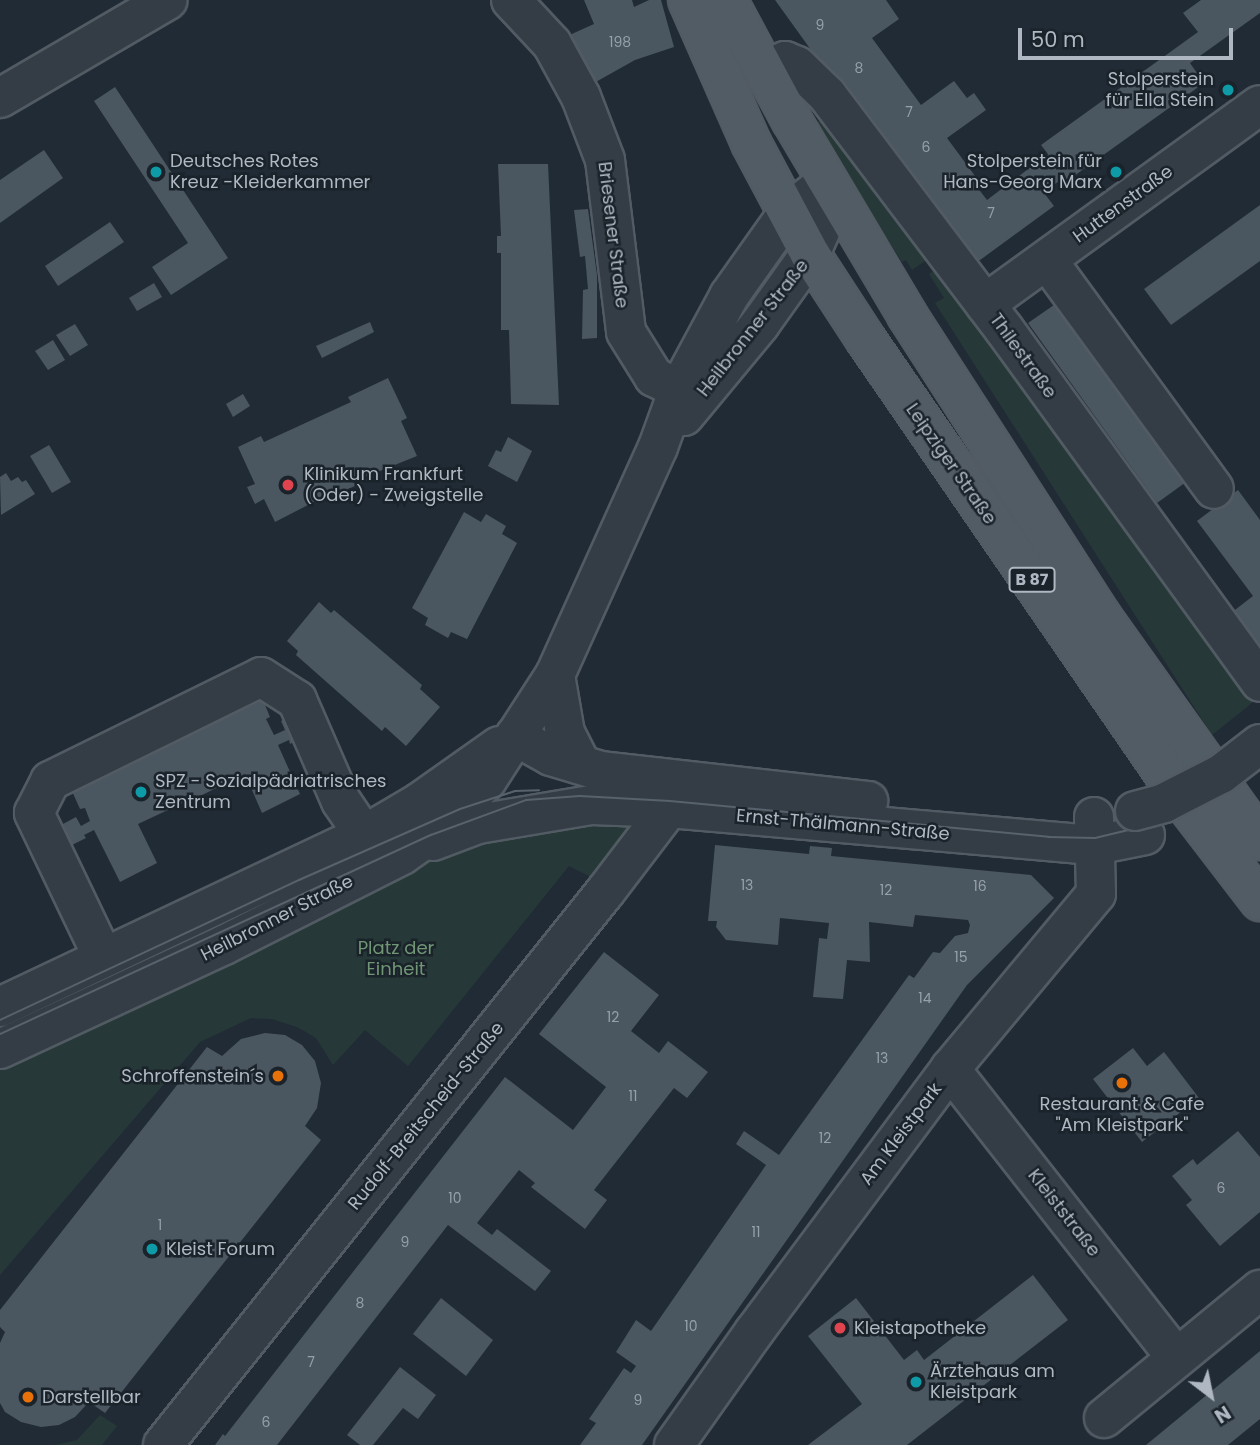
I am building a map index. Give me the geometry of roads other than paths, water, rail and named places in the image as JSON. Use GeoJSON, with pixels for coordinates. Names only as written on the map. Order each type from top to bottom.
{"type":"FeatureCollection","features":[{"type":"Feature","properties":{"kind":"main road","name":"Leipziger Straße"},"geometry":{"type":"LineString","coordinates":[[688,0],[751,143],[810,254],[866,341],[1184,802],[1260,901]]}},
{"type":"Feature","properties":{"kind":"main road","name":"B 87"},"geometry":{"type":"LineString","coordinates":[[727,0],[827,181],[907,315],[1101,616],[1260,840]]}},
{"type":"Feature","properties":{"kind":"street"},"geometry":{"type":"LineString","coordinates":[[0,98],[168,0]]}},
{"type":"Feature","properties":{"kind":"street","name":"Briesener Straße"},"geometry":{"type":"LineString","coordinates":[[511,0],[552,44],[582,97],[605,160],[626,332],[654,377],[679,389]]}},
{"type":"Feature","properties":{"kind":"street","name":"Thilestraße"},"geometry":{"type":"LineString","coordinates":[[765,70],[785,61],[797,66],[827,94],[985,304],[1260,682]]}},
{"type":"Feature","properties":{"kind":"street","name":"Huttenstraße"},"geometry":{"type":"LineString","coordinates":[[985,304],[1260,105]]}},
{"type":"Feature","properties":{"kind":"street","name":"Heilbronner Straße"},"geometry":{"type":"LineString","coordinates":[[658,447],[760,324],[810,254],[824,223],[827,181]]}},
{"type":"Feature","properties":{"kind":"street","name":"Heilbronner Straße"},"geometry":{"type":"LineString","coordinates":[[0,1049],[224,945],[402,855],[431,835],[487,780],[555,675],[658,447],[679,389],[729,296],[788,213],[827,181]]}},
{"type":"Feature","properties":{"kind":"street"},"geometry":{"type":"LineString","coordinates":[[1047,260],[1214,489]]}},
{"type":"Feature","properties":{"kind":"street"},"geometry":{"type":"LineString","coordinates":[[555,675],[565,733],[581,764]]}},
{"type":"Feature","properties":{"kind":"street"},"geometry":{"type":"LineString","coordinates":[[103,957],[34,813],[50,781],[261,677],[297,700],[341,801],[364,835]]}},
{"type":"Feature","properties":{"kind":"street"},"geometry":{"type":"LineString","coordinates":[[515,736],[508,766],[515,791],[542,811]]}},
{"type":"Feature","properties":{"kind":"street","name":"Heilbronner Straße"},"geometry":{"type":"LineString","coordinates":[[0,1007],[364,835],[420,802],[469,765],[515,736]]}},
{"type":"Feature","properties":{"kind":"street","name":"Ernst-Thälmann-Straße"},"geometry":{"type":"LineString","coordinates":[[515,736],[551,756],[671,794]]}},
{"type":"Feature","properties":{"kind":"street"},"geometry":{"type":"LineString","coordinates":[[1140,823],[1164,803],[1221,774],[1260,744]]}},
{"type":"Feature","properties":{"kind":"street"},"geometry":{"type":"LineString","coordinates":[[1140,823],[1183,823],[1260,775]]}},
{"type":"Feature","properties":{"kind":"street","name":"Ernst-Thälmann-Straße"},"geometry":{"type":"LineString","coordinates":[[402,855],[478,824],[542,811],[671,794],[1095,831],[1140,823]]}},
{"type":"Feature","properties":{"kind":"street","name":"Rudolf-Breitscheid-Straße"},"geometry":{"type":"LineString","coordinates":[[163,1445],[671,794]]}},
{"type":"Feature","properties":{"kind":"street","name":"Am Kleistpark"},"geometry":{"type":"LineString","coordinates":[[674,1445],[754,1332],[950,1069],[1096,894],[1095,831]]}},
{"type":"Feature","properties":{"kind":"street","name":"Kleiststraße"},"geometry":{"type":"LineString","coordinates":[[950,1069],[1177,1358]]}},
{"type":"Feature","properties":{"kind":"street"},"geometry":{"type":"LineString","coordinates":[[1104,1418],[1260,1290]]}},
{"type":"Feature","properties":{"kind":"tram line"},"geometry":{"type":"LineString","coordinates":[[0,1034],[431,835],[526,800],[580,796],[670,801],[1048,837],[1095,838],[1178,818],[1231,789],[1260,767]]}},
{"type":"Feature","properties":{"kind":"tram line"},"geometry":{"type":"LineString","coordinates":[[0,1020],[299,880],[460,809],[515,791],[539,790]]}},
{"type":"Feature","properties":{"kind":"place","name":"Stolperstein für Ella Stein"},"geometry":{"type":"Point","coordinates":[1228,90]}},
{"type":"Feature","properties":{"kind":"place","name":"Deutsches Rotes Kreuz -Kleiderkammer"},"geometry":{"type":"Point","coordinates":[156,172]}},
{"type":"Feature","properties":{"kind":"place","name":"Stolperstein für Hans-Georg Marx"},"geometry":{"type":"Point","coordinates":[1116,172]}},
{"type":"Feature","properties":{"kind":"place","name":"Klinikum Frankfurt (Oder) - Zweigstelle"},"geometry":{"type":"Point","coordinates":[288,485]}},
{"type":"Feature","properties":{"kind":"place","name":"SPZ - Sozialpädriatrisches Zentrum"},"geometry":{"type":"Point","coordinates":[141,792]}},
{"type":"Feature","properties":{"kind":"place","name":"Schroffenstein´s"},"geometry":{"type":"Point","coordinates":[278,1076]}},
{"type":"Feature","properties":{"kind":"place","name":"Restaurant & Cafe \"Am Kleistpark\""},"geometry":{"type":"Point","coordinates":[1122,1083]}},
{"type":"Feature","properties":{"kind":"place","name":"Kleist Forum"},"geometry":{"type":"Point","coordinates":[152,1249]}},
{"type":"Feature","properties":{"kind":"place","name":"Kleistapotheke"},"geometry":{"type":"Point","coordinates":[840,1328]}},
{"type":"Feature","properties":{"kind":"place","name":"Ärztehaus am Kleistpark"},"geometry":{"type":"Point","coordinates":[916,1382]}},
{"type":"Feature","properties":{"kind":"place","name":"Darstellbar"},"geometry":{"type":"Point","coordinates":[28,1397]}},
{"type":"Feature","properties":{"kind":"park label","name":"Platz der Einheit"},"geometry":{"type":"Point","coordinates":[396,960]}}]}
